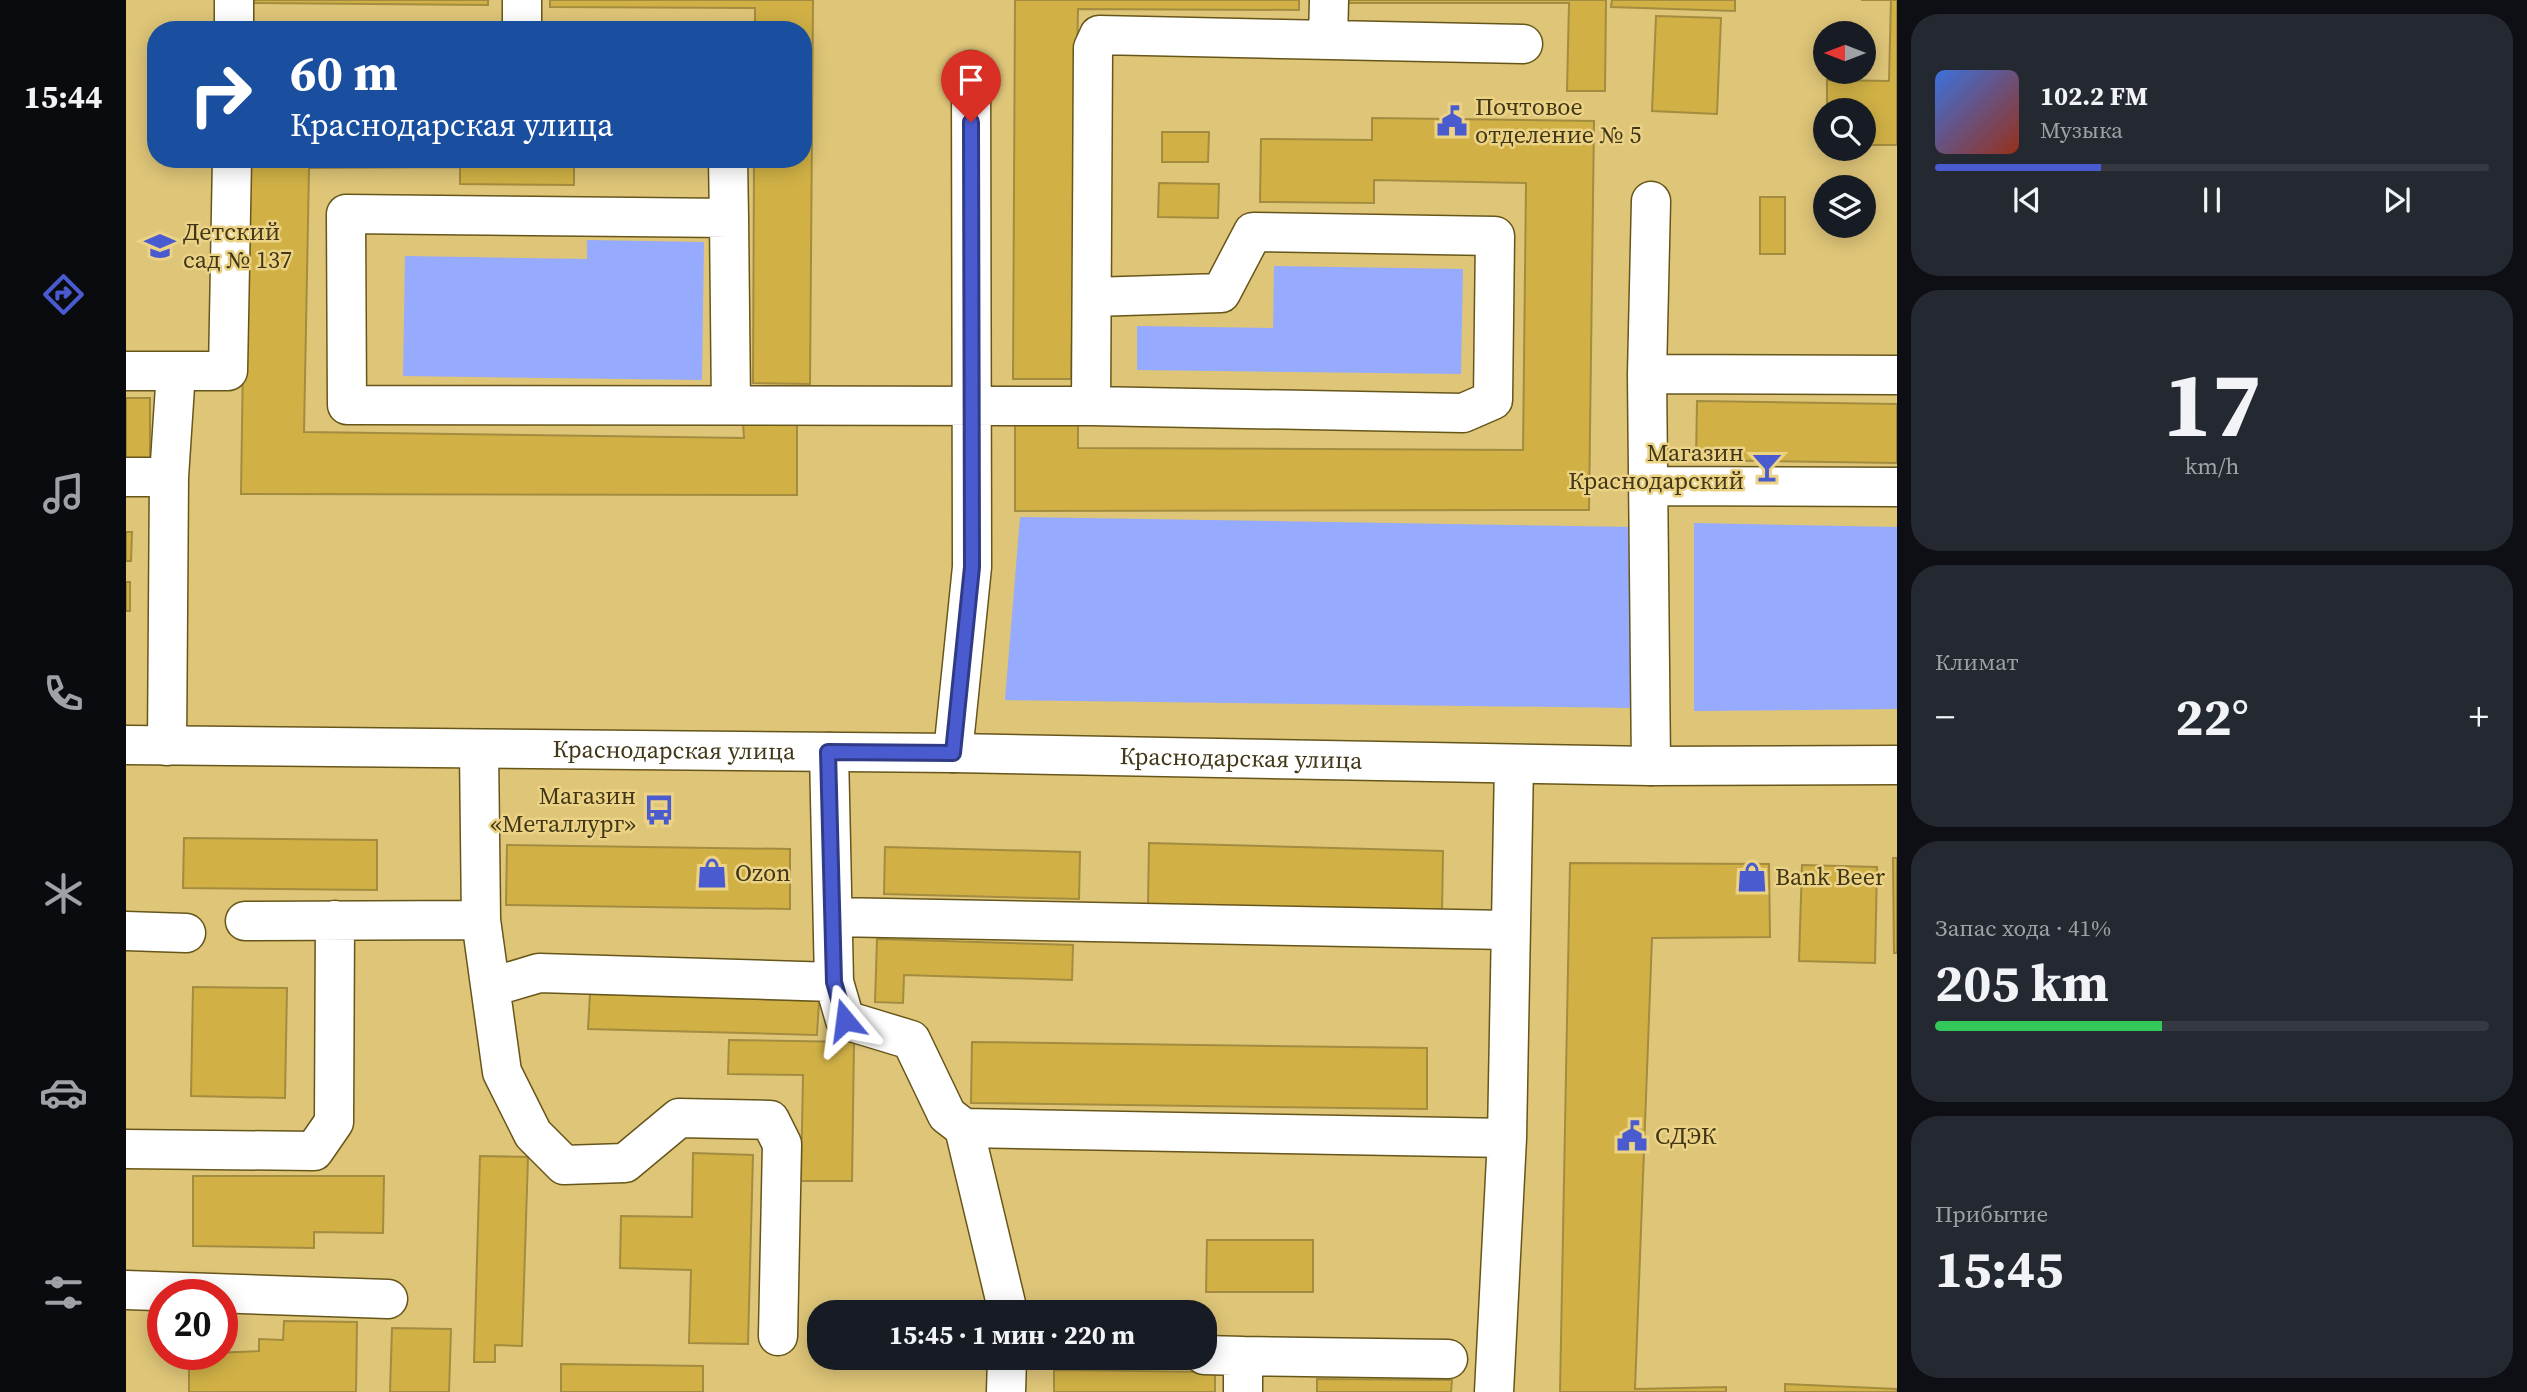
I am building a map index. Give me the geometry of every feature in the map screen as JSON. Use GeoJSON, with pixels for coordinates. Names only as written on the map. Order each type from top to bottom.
{"type":"FeatureCollection","features":[{"type":"Feature","properties":{"kind":"main road"},"geometry":{"type":"LineString","coordinates":[[234,0],[234,21]]}},
{"type":"Feature","properties":{"kind":"main road"},"geometry":{"type":"LineString","coordinates":[[522,0],[522,21]]}},
{"type":"Feature","properties":{"kind":"main road"},"geometry":{"type":"LineString","coordinates":[[1328,40],[1329,0]]}},
{"type":"Feature","properties":{"kind":"main road"},"geometry":{"type":"LineString","coordinates":[[1091,406],[1093,48],[1099,35],[1523,44]]}},
{"type":"Feature","properties":{"kind":"main road"},"geometry":{"type":"LineString","coordinates":[[953,753],[972,567],[971,70]]}},
{"type":"Feature","properties":{"kind":"main road"},"geometry":{"type":"LineString","coordinates":[[126,370],[228,371],[232,168]]}},
{"type":"Feature","properties":{"kind":"main road"},"geometry":{"type":"LineString","coordinates":[[728,168],[731,405]]}},
{"type":"Feature","properties":{"kind":"main road"},"geometry":{"type":"LineString","coordinates":[[1651,201],[1647,374],[1651,766]]}},
{"type":"Feature","properties":{"kind":"main road"},"geometry":{"type":"LineString","coordinates":[[729,218],[346,214],[346,405],[973,408],[1091,406],[1463,413],[1493,400],[1495,236],[1253,232],[1221,293],[1092,297]]}},
{"type":"Feature","properties":{"kind":"main road"},"geometry":{"type":"LineString","coordinates":[[166,746],[169,477],[176,371]]}},
{"type":"Feature","properties":{"kind":"main road"},"geometry":{"type":"LineString","coordinates":[[1647,374],[1897,376]]}},
{"type":"Feature","properties":{"kind":"main road"},"geometry":{"type":"LineString","coordinates":[[126,477],[169,477]]}},
{"type":"Feature","properties":{"kind":"main road"},"geometry":{"type":"LineString","coordinates":[[1648,486],[1897,487]]}},
{"type":"Feature","properties":{"kind":"main road","name":"Краснодарская улица"},"geometry":{"type":"LineString","coordinates":[[126,745],[953,753],[1651,766],[1897,765]]}},
{"type":"Feature","properties":{"kind":"main road"},"geometry":{"type":"LineString","coordinates":[[479,749],[481,920],[502,1072],[533,1134],[564,1165],[625,1163],[679,1118],[770,1120],[782,1144],[778,1336]]}},
{"type":"Feature","properties":{"kind":"main road"},"geometry":{"type":"LineString","coordinates":[[828,752],[834,982],[845,1020],[911,1040],[947,1115],[964,1128],[1507,1138]]}},
{"type":"Feature","properties":{"kind":"main road"},"geometry":{"type":"LineString","coordinates":[[1494,1392],[1507,1138],[1508,930],[1514,764]]}},
{"type":"Feature","properties":{"kind":"main road"},"geometry":{"type":"LineString","coordinates":[[833,917],[1508,930]]}},
{"type":"Feature","properties":{"kind":"main road"},"geometry":{"type":"LineString","coordinates":[[245,920],[481,920]]}},
{"type":"Feature","properties":{"kind":"main road"},"geometry":{"type":"LineString","coordinates":[[126,1149],[314,1151],[334,1122],[335,920]]}},
{"type":"Feature","properties":{"kind":"main road"},"geometry":{"type":"LineString","coordinates":[[126,931],[186,933]]}},
{"type":"Feature","properties":{"kind":"main road"},"geometry":{"type":"LineString","coordinates":[[492,987],[539,973],[834,982]]}},
{"type":"Feature","properties":{"kind":"main road"},"geometry":{"type":"LineString","coordinates":[[964,1128],[1004,1300]]}},
{"type":"Feature","properties":{"kind":"main road"},"geometry":{"type":"LineString","coordinates":[[126,1290],[387,1299]]}},
{"type":"Feature","properties":{"kind":"main road"},"geometry":{"type":"LineString","coordinates":[[1217,1361],[1243,1374],[1448,1359]]}},
{"type":"Feature","properties":{"kind":"main road"},"geometry":{"type":"LineString","coordinates":[[1006,1392],[1007,1370]]}},
{"type":"Feature","properties":{"kind":"shaded area"},"geometry":{"type":"Polygon","coordinates":[[[587,240],[704,242],[702,380],[403,376],[405,256],[587,259],[587,240]]]}},
{"type":"Feature","properties":{"kind":"shaded area"},"geometry":{"type":"Polygon","coordinates":[[[1274,266],[1463,269],[1461,374],[1137,370],[1137,326],[1273,328],[1274,266]]]}},
{"type":"Feature","properties":{"kind":"shaded area"},"geometry":{"type":"Polygon","coordinates":[[[1020,517],[1633,527],[1632,708],[1005,700],[1020,517]]]}},
{"type":"Feature","properties":{"kind":"shaded area"},"geometry":{"type":"Polygon","coordinates":[[[1694,523],[1897,527],[1897,709],[1694,711],[1694,523]]]}},
{"type":"Feature","properties":{"kind":"building"},"geometry":{"type":"Polygon","coordinates":[[[252,0],[488,0],[488,5],[252,3],[252,0]]]}},
{"type":"Feature","properties":{"kind":"building"},"geometry":{"type":"Polygon","coordinates":[[[550,0],[813,0],[812,128],[812,21],[755,21],[755,8],[550,7],[550,0]]]}},
{"type":"Feature","properties":{"kind":"building"},"geometry":{"type":"Polygon","coordinates":[[[1015,0],[1299,0],[1299,10],[1078,9],[1071,379],[1013,379],[1015,0]]]}},
{"type":"Feature","properties":{"kind":"building"},"geometry":{"type":"Polygon","coordinates":[[[1348,0],[1606,0],[1605,91],[1567,91],[1569,3],[1348,3],[1348,0]]]}},
{"type":"Feature","properties":{"kind":"building"},"geometry":{"type":"Polygon","coordinates":[[[1612,0],[1735,0],[1735,11],[1611,7],[1612,0]]]}},
{"type":"Feature","properties":{"kind":"building"},"geometry":{"type":"Polygon","coordinates":[[[1891,0],[1897,0],[1897,145],[1876,145],[1876,98],[1827,98],[1827,84],[1876,84],[1876,81],[1889,81],[1891,0]]]}},
{"type":"Feature","properties":{"kind":"building"},"geometry":{"type":"Polygon","coordinates":[[[1656,16],[1721,18],[1717,114],[1652,111],[1656,16]]]}},
{"type":"Feature","properties":{"kind":"building"},"geometry":{"type":"Polygon","coordinates":[[[1372,118],[1594,121],[1589,510],[1015,511],[1015,424],[1078,425],[1078,448],[1523,450],[1526,183],[1374,180],[1374,203],[1260,202],[1261,139],[1372,140],[1372,118]]]}},
{"type":"Feature","properties":{"kind":"building"},"geometry":{"type":"Polygon","coordinates":[[[1162,132],[1209,132],[1208,162],[1162,162],[1162,132]]]}},
{"type":"Feature","properties":{"kind":"building"},"geometry":{"type":"Polygon","coordinates":[[[246,168],[309,168],[304,432],[744,438],[743,422],[797,422],[797,495],[241,494],[246,168]]]}},
{"type":"Feature","properties":{"kind":"building"},"geometry":{"type":"Polygon","coordinates":[[[460,168],[574,168],[574,185],[460,184],[460,168]]]}},
{"type":"Feature","properties":{"kind":"building"},"geometry":{"type":"Polygon","coordinates":[[[754,168],[812,168],[810,384],[753,383],[754,168]]]}},
{"type":"Feature","properties":{"kind":"building"},"geometry":{"type":"Polygon","coordinates":[[[1159,183],[1219,184],[1218,218],[1158,217],[1159,183]]]}},
{"type":"Feature","properties":{"kind":"building"},"geometry":{"type":"Polygon","coordinates":[[[1760,197],[1785,197],[1785,254],[1760,254],[1760,197]]]}},
{"type":"Feature","properties":{"kind":"building"},"geometry":{"type":"Polygon","coordinates":[[[126,398],[150,398],[150,460],[126,460],[126,398]]]}},
{"type":"Feature","properties":{"kind":"building"},"geometry":{"type":"Polygon","coordinates":[[[1697,401],[1897,404],[1897,463],[1696,460],[1697,401]]]}},
{"type":"Feature","properties":{"kind":"building"},"geometry":{"type":"Polygon","coordinates":[[[126,532],[132,532],[131,561],[126,561],[126,532]]]}},
{"type":"Feature","properties":{"kind":"building"},"geometry":{"type":"Polygon","coordinates":[[[126,582],[130,582],[130,611],[126,611],[126,582]]]}},
{"type":"Feature","properties":{"kind":"building"},"geometry":{"type":"Polygon","coordinates":[[[184,838],[377,840],[377,890],[183,888],[184,838]]]}},
{"type":"Feature","properties":{"kind":"building"},"geometry":{"type":"Polygon","coordinates":[[[1149,843],[1443,851],[1442,913],[1148,905],[1149,843]]]}},
{"type":"Feature","properties":{"kind":"building"},"geometry":{"type":"Polygon","coordinates":[[[507,845],[790,849],[790,909],[506,905],[507,845]]]}},
{"type":"Feature","properties":{"kind":"building"},"geometry":{"type":"Polygon","coordinates":[[[885,847],[1080,852],[1079,899],[884,894],[885,847]]]}},
{"type":"Feature","properties":{"kind":"building"},"geometry":{"type":"Polygon","coordinates":[[[1893,858],[1897,858],[1897,953],[1894,953],[1893,858]]]}},
{"type":"Feature","properties":{"kind":"building"},"geometry":{"type":"Polygon","coordinates":[[[1570,863],[1769,864],[1770,937],[1652,938],[1635,1389],[1726,1387],[1726,1392],[1560,1392],[1570,863]]]}},
{"type":"Feature","properties":{"kind":"building"},"geometry":{"type":"Polygon","coordinates":[[[1802,865],[1877,867],[1875,963],[1799,961],[1802,865]]]}},
{"type":"Feature","properties":{"kind":"building"},"geometry":{"type":"Polygon","coordinates":[[[877,939],[1073,945],[1072,980],[904,975],[903,1003],[875,1002],[877,939]]]}},
{"type":"Feature","properties":{"kind":"building"},"geometry":{"type":"Polygon","coordinates":[[[193,987],[287,988],[285,1098],[191,1096],[193,987]]]}},
{"type":"Feature","properties":{"kind":"building"},"geometry":{"type":"Polygon","coordinates":[[[590,994],[819,1001],[817,1035],[588,1029],[590,994]]]}},
{"type":"Feature","properties":{"kind":"building"},"geometry":{"type":"Polygon","coordinates":[[[729,1040],[854,1042],[852,1181],[801,1181],[803,1075],[728,1074],[729,1040]]]}},
{"type":"Feature","properties":{"kind":"building"},"geometry":{"type":"Polygon","coordinates":[[[972,1042],[1427,1048],[1427,1109],[971,1103],[972,1042]]]}},
{"type":"Feature","properties":{"kind":"building"},"geometry":{"type":"Polygon","coordinates":[[[693,1153],[753,1155],[748,1344],[689,1343],[691,1270],[620,1268],[621,1216],[692,1217],[693,1153]]]}},
{"type":"Feature","properties":{"kind":"building"},"geometry":{"type":"Polygon","coordinates":[[[480,1156],[528,1157],[522,1346],[495,1345],[495,1362],[474,1362],[480,1156]]]}},
{"type":"Feature","properties":{"kind":"building"},"geometry":{"type":"Polygon","coordinates":[[[193,1176],[384,1176],[383,1233],[314,1232],[314,1248],[193,1246],[193,1176]]]}},
{"type":"Feature","properties":{"kind":"building"},"geometry":{"type":"Polygon","coordinates":[[[1207,1240],[1313,1240],[1313,1292],[1206,1292],[1207,1240]]]}},
{"type":"Feature","properties":{"kind":"building"},"geometry":{"type":"Polygon","coordinates":[[[284,1321],[357,1322],[356,1392],[189,1392],[189,1370],[238,1370],[238,1352],[259,1351],[259,1339],[283,1340],[284,1321]]]}},
{"type":"Feature","properties":{"kind":"building"},"geometry":{"type":"Polygon","coordinates":[[[392,1328],[451,1329],[449,1392],[390,1392],[392,1328]]]}},
{"type":"Feature","properties":{"kind":"building"},"geometry":{"type":"Polygon","coordinates":[[[561,1364],[703,1366],[703,1392],[561,1392],[561,1364]]]}},
{"type":"Feature","properties":{"kind":"building"},"geometry":{"type":"Polygon","coordinates":[[[1054,1370],[1215,1372],[1215,1392],[1054,1392],[1054,1370]]]}},
{"type":"Feature","properties":{"kind":"building"},"geometry":{"type":"Polygon","coordinates":[[[1317,1379],[1452,1380],[1451,1392],[1317,1392],[1317,1379]]]}},
{"type":"Feature","properties":{"kind":"building"},"geometry":{"type":"Polygon","coordinates":[[[1785,1384],[1897,1389],[1897,1392],[1785,1392],[1785,1384]]]}},
{"type":"Feature","properties":{"kind":"place","name":"Почтовое отделение № 5"},"geometry":{"type":"Point","coordinates":[1452,121]}},
{"type":"Feature","properties":{"kind":"place","name":"Детский сад № 137"},"geometry":{"type":"Point","coordinates":[160,246]}},
{"type":"Feature","properties":{"kind":"place","name":"Магазин Краснодарский"},"geometry":{"type":"Point","coordinates":[1767,467]}},
{"type":"Feature","properties":{"kind":"place","name":"Магазин «Металлург»"},"geometry":{"type":"Point","coordinates":[659,810]}},
{"type":"Feature","properties":{"kind":"place","name":"Ozon"},"geometry":{"type":"Point","coordinates":[712,873]}},
{"type":"Feature","properties":{"kind":"place","name":"Bank Beer"},"geometry":{"type":"Point","coordinates":[1752,877]}},
{"type":"Feature","properties":{"kind":"place","name":"СДЭК"},"geometry":{"type":"Point","coordinates":[1632,1136]}},
{"type":"Feature","properties":{"kind":"route"},"geometry":{"type":"LineString","coordinates":[[845,1020],[834,982],[828,752],[953,753],[972,567],[971,122]]}}]}
